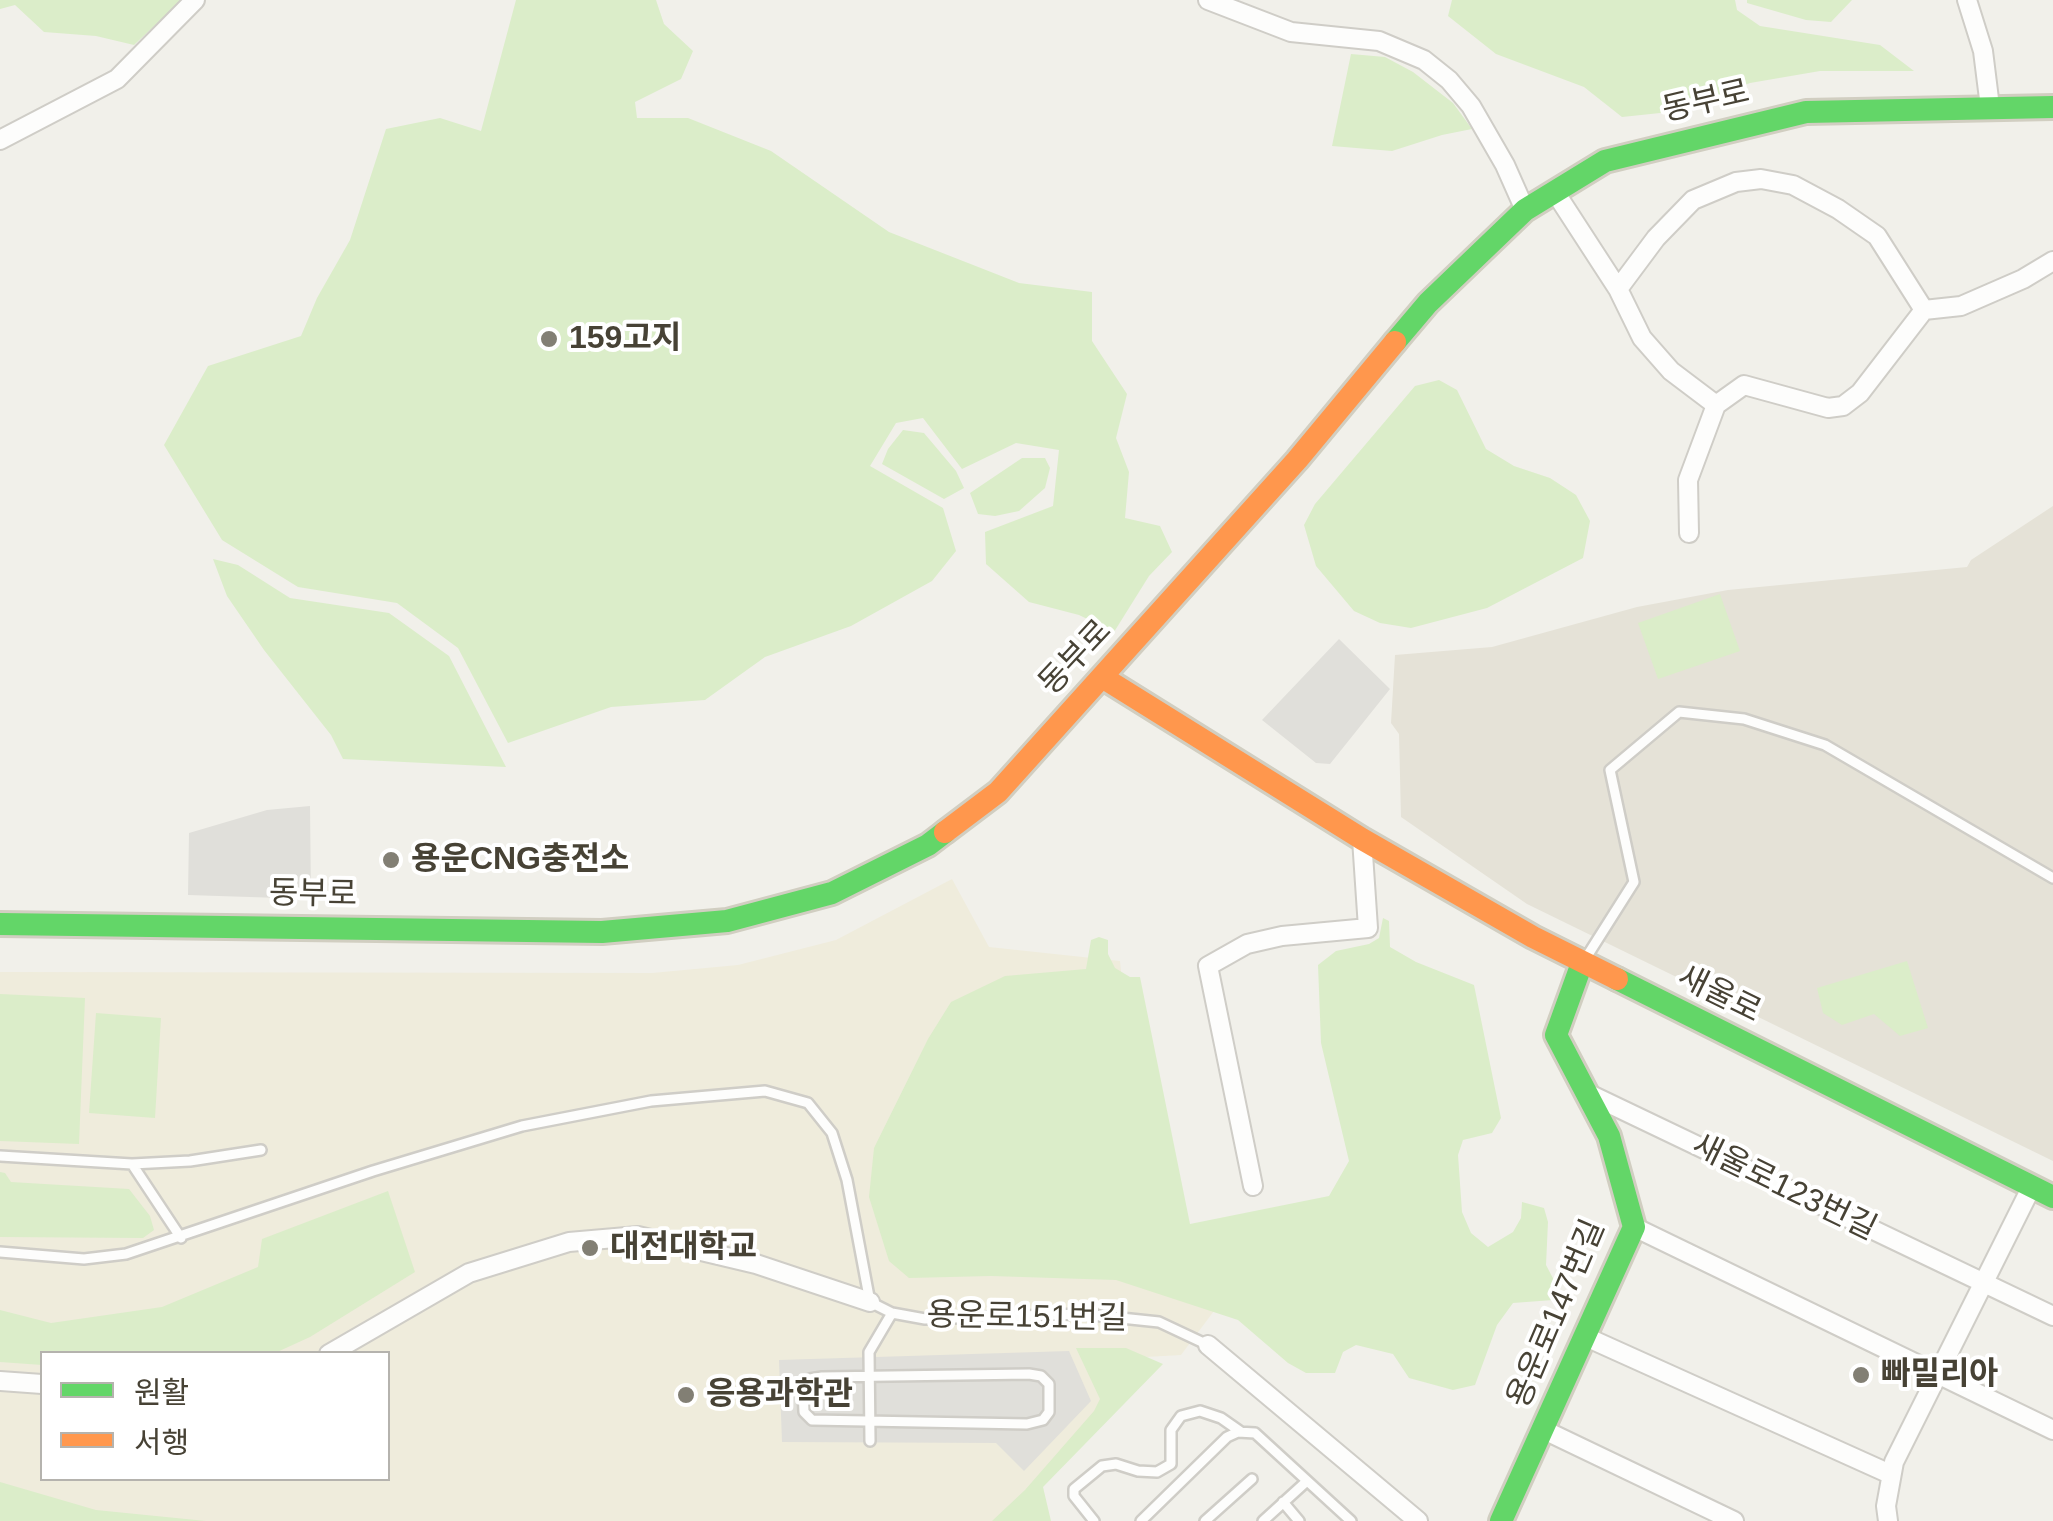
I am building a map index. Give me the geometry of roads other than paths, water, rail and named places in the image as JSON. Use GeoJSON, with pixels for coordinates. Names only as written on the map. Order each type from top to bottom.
{"type":"FeatureCollection","features":[{"type":"Feature","properties":{"kind":"main road","name":"동부로"},"geometry":{"type":"LineString","coordinates":[[0,924],[602,932],[727,921],[832,892],[928,844],[998,792],[1296,460],[1428,303],[1525,210],[1604,162],[1806,112],[2053,107]]}},
{"type":"Feature","properties":{"kind":"main road","name":"새울로"},"geometry":{"type":"LineString","coordinates":[[1102,677],[1362,839],[1582,963],[2042,1192]]}},
{"type":"Feature","properties":{"kind":"main road","name":"용운로147번길"},"geometry":{"type":"LineString","coordinates":[[1501,1521],[1634,1228],[1609,1136],[1556,1035],[1582,963]]}},
{"type":"Feature","properties":{"kind":"street"},"geometry":{"type":"LineString","coordinates":[[0,140],[116,79],[195,0]]}},
{"type":"Feature","properties":{"kind":"street"},"geometry":{"type":"LineString","coordinates":[[1208,0],[1291,32],[1379,42],[1424,60],[1449,80],[1471,106],[1525,210]]}},
{"type":"Feature","properties":{"kind":"street"},"geometry":{"type":"LineString","coordinates":[[1967,0],[1983,51],[1990,107]]}},
{"type":"Feature","properties":{"kind":"street"},"geometry":{"type":"LineString","coordinates":[[1618,290],[1656,238],[1692,200],[1736,182],[1761,179],[1793,185],[1838,209],[1876,236],[1924,310]]}},
{"type":"Feature","properties":{"kind":"street"},"geometry":{"type":"LineString","coordinates":[[1555,192],[1618,290],[1642,338],[1671,371],[1716,405]]}},
{"type":"Feature","properties":{"kind":"street"},"geometry":{"type":"LineString","coordinates":[[1689,533],[1688,480],[1716,405],[1744,384],[1828,408],[1843,406],[1860,393],[1924,310],[1961,306],[2053,261]]}},
{"type":"Feature","properties":{"kind":"street"},"geometry":{"type":"LineString","coordinates":[[1253,1186],[1208,966],[1247,944],[1368,928],[1362,839]]}},
{"type":"Feature","properties":{"kind":"street","name":"새울로123번길"},"geometry":{"type":"LineString","coordinates":[[1585,1092],[2053,1316]]}},
{"type":"Feature","properties":{"kind":"street"},"geometry":{"type":"LineString","coordinates":[[1888,1521],[1890,1474],[1984,1283],[2042,1192]]}},
{"type":"Feature","properties":{"kind":"street"},"geometry":{"type":"LineString","coordinates":[[1634,1228],[2053,1430]]}},
{"type":"Feature","properties":{"kind":"street"},"geometry":{"type":"LineString","coordinates":[[335,1351],[469,1273],[569,1242],[638,1236],[738,1259],[870,1302]]}},
{"type":"Feature","properties":{"kind":"street"},"geometry":{"type":"LineString","coordinates":[[1586,1338],[1890,1474]]}},
{"type":"Feature","properties":{"kind":"street","name":"용운로151번길"},"geometry":{"type":"LineString","coordinates":[[1208,1344],[1415,1520]]}},
{"type":"Feature","properties":{"kind":"street"},"geometry":{"type":"LineString","coordinates":[[0,1381],[40,1384]]}},
{"type":"Feature","properties":{"kind":"street"},"geometry":{"type":"LineString","coordinates":[[1544,1430],[1734,1521]]}},
{"type":"Feature","properties":{"kind":"lane"},"geometry":{"type":"LineString","coordinates":[[1582,963],[1634,882],[1610,770],[1679,712],[1744,720],[1826,745],[2053,878]]}},
{"type":"Feature","properties":{"kind":"lane"},"geometry":{"type":"LineString","coordinates":[[0,1252],[84,1258],[126,1254],[522,1126],[651,1101],[766,1091],[808,1104],[832,1133],[850,1196],[870,1302]]}},
{"type":"Feature","properties":{"kind":"lane"},"geometry":{"type":"LineString","coordinates":[[0,1156],[132,1164],[262,1150]]}},
{"type":"Feature","properties":{"kind":"lane"},"geometry":{"type":"LineString","coordinates":[[132,1164],[181,1238]]}},
{"type":"Feature","properties":{"kind":"lane","name":"용운로151번길"},"geometry":{"type":"LineString","coordinates":[[870,1302],[892,1313],[925,1319],[1082,1314],[1159,1322],[1208,1344]]}},
{"type":"Feature","properties":{"kind":"lane"},"geometry":{"type":"LineString","coordinates":[[870,1441],[869,1352],[892,1313]]}},
{"type":"Feature","properties":{"kind":"lane"},"geometry":{"type":"LineString","coordinates":[[869,1376],[1041,1376],[1049,1384],[1049,1412],[1043,1420],[1027,1424],[812,1420],[804,1412],[803,1390],[810,1379],[869,1376]]}},
{"type":"Feature","properties":{"kind":"lane"},"geometry":{"type":"LineString","coordinates":[[1094,1521],[1074,1496],[1074,1490],[1102,1466],[1116,1464],[1157,1472],[1170,1464],[1171,1430],[1180,1416],[1200,1411],[1221,1418],[1241,1432]]}},
{"type":"Feature","properties":{"kind":"lane"},"geometry":{"type":"LineString","coordinates":[[1140,1521],[1228,1436],[1241,1432],[1255,1433],[1352,1521],[1366,1521]]}},
{"type":"Feature","properties":{"kind":"lane"},"geometry":{"type":"LineString","coordinates":[[1205,1521],[1252,1478]]}},
{"type":"Feature","properties":{"kind":"lane"},"geometry":{"type":"LineString","coordinates":[[1263,1521],[1307,1480]]}},
{"type":"Feature","properties":{"kind":"lane"},"geometry":{"type":"LineString","coordinates":[[1283,1502],[1300,1521]]}},
{"type":"Feature","properties":{"kind":"place","name":"159고지"},"geometry":{"type":"Point","coordinates":[549,339]}},
{"type":"Feature","properties":{"kind":"place","name":"용운CNG충전소"},"geometry":{"type":"Point","coordinates":[391,860]}},
{"type":"Feature","properties":{"kind":"place","name":"대전대학교"},"geometry":{"type":"Point","coordinates":[590,1248]}},
{"type":"Feature","properties":{"kind":"place","name":"빠밀리아"},"geometry":{"type":"Point","coordinates":[1861,1375]}},
{"type":"Feature","properties":{"kind":"place","name":"응용과학관"},"geometry":{"type":"Point","coordinates":[686,1395]}}]}
